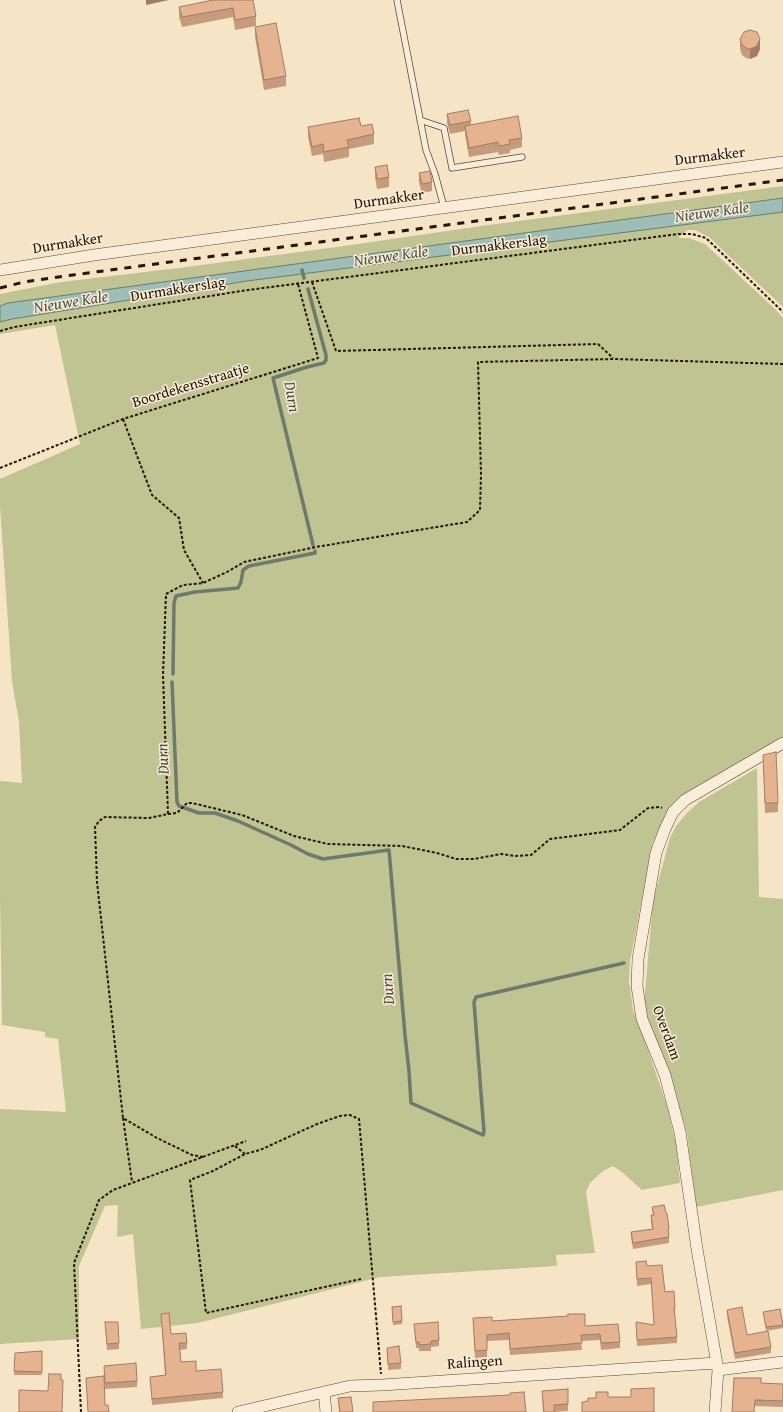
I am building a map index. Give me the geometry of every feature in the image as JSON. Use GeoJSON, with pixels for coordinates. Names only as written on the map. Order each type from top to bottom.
{"type":"FeatureCollection","features":[{"type":"Feature","properties":{"kind":"street","name":"Durmakker"},"geometry":{"type":"LineString","coordinates":[[0,270],[86,256],[783,162]]}},
{"type":"Feature","properties":{"kind":"street","name":"Overdam"},"geometry":{"type":"LineString","coordinates":[[715,1412],[717,1366],[680,1132],[665,1075],[642,1019],[637,986],[638,959],[656,853],[673,812],[685,800],[783,743]]}},
{"type":"Feature","properties":{"kind":"street","name":"Ralingen"},"geometry":{"type":"LineString","coordinates":[[238,1412],[350,1386],[783,1362]]}},
{"type":"Feature","properties":{"kind":"street"},"geometry":{"type":"LineString","coordinates":[[324,1392],[326,1412]]}},
{"type":"Feature","properties":{"kind":"lane"},"geometry":{"type":"LineString","coordinates":[[397,0],[426,150],[435,174],[444,207]]}},
{"type":"Feature","properties":{"kind":"lane"},"geometry":{"type":"LineString","coordinates":[[420,120],[444,128],[452,168],[522,157]]}},
{"type":"Feature","properties":{"kind":"path","name":"Durmakkerslag"},"geometry":{"type":"LineString","coordinates":[[0,331],[14,327],[298,284],[678,234],[692,234],[706,238],[783,312]]}},
{"type":"Feature","properties":{"kind":"path"},"geometry":{"type":"LineString","coordinates":[[312,282],[336,351],[598,344],[614,359]]}},
{"type":"Feature","properties":{"kind":"path","name":"Boordekensstraatje"},"geometry":{"type":"LineString","coordinates":[[0,468],[123,419],[318,358],[298,284]]}},
{"type":"Feature","properties":{"kind":"path"},"geometry":{"type":"LineString","coordinates":[[168,814],[163,675],[166,594],[183,585],[203,583],[244,562],[316,547],[467,522],[480,510],[481,474],[478,362],[614,359],[783,364]]}},
{"type":"Feature","properties":{"kind":"path"},"geometry":{"type":"LineString","coordinates":[[123,419],[152,495],[180,518],[184,550],[203,583]]}},
{"type":"Feature","properties":{"kind":"path"},"geometry":{"type":"LineString","coordinates":[[132,1183],[97,882],[95,827],[99,821],[105,817],[149,818],[177,813],[187,803],[192,803],[242,815],[294,836],[328,844],[402,846],[437,853],[456,859],[474,860],[501,854],[515,856],[531,855],[550,839],[620,830],[648,808],[660,807],[673,812]]}},
{"type":"Feature","properties":{"kind":"path"},"geometry":{"type":"LineString","coordinates":[[361,1278],[206,1314],[190,1180],[245,1154],[260,1150],[317,1124],[340,1116],[350,1115],[359,1119],[382,1385]]}},
{"type":"Feature","properties":{"kind":"path"},"geometry":{"type":"LineString","coordinates":[[124,1118],[157,1138],[192,1155],[203,1157]]}},
{"type":"Feature","properties":{"kind":"path"},"geometry":{"type":"LineString","coordinates":[[81,1412],[74,1263],[100,1200],[113,1190],[246,1141]]}},
{"type":"Feature","properties":{"kind":"path"},"geometry":{"type":"LineString","coordinates":[[235,1146],[245,1154]]}},
{"type":"Feature","properties":{"kind":"green space"},"geometry":{"type":"Polygon","coordinates":[[[783,186],[783,198],[8,303],[0,306],[0,294],[61,282],[179,268],[783,186]]]}},
{"type":"Feature","properties":{"kind":"green space"},"geometry":{"type":"Polygon","coordinates":[[[783,212],[783,307],[709,237],[695,230],[688,230],[678,238],[689,238],[705,244],[783,318],[783,737],[721,773],[673,812],[653,842],[630,961],[629,983],[633,1010],[667,1106],[676,1144],[680,1183],[642,1190],[613,1166],[603,1171],[590,1183],[586,1192],[595,1253],[556,1255],[557,1266],[380,1277],[198,1323],[141,1329],[133,1234],[117,1237],[118,1205],[105,1206],[79,1266],[79,1339],[0,1344],[0,1109],[66,1112],[58,1039],[45,1037],[45,1032],[2,1025],[0,781],[22,783],[19,722],[12,681],[0,506],[0,479],[80,444],[55,325],[0,334],[0,322],[247,281],[783,212]]]}},
{"type":"Feature","properties":{"kind":"green space"},"geometry":{"type":"Polygon","coordinates":[[[757,768],[759,897],[783,899],[783,1190],[696,1207],[687,1133],[669,1073],[652,1030],[645,1007],[654,897],[670,838],[676,826],[699,802],[757,768]]]}},
{"type":"Feature","properties":{"kind":"water","name":"Nieuwe Kale"},"geometry":{"type":"Polygon","coordinates":[[[783,198],[783,212],[247,281],[0,322],[0,306],[8,303],[783,198]]]}},
{"type":"Feature","properties":{"kind":"building"},"geometry":{"type":"Polygon","coordinates":[[[213,0],[253,0],[256,16],[235,20],[233,8],[182,17],[179,7],[213,0]]]}},
{"type":"Feature","properties":{"kind":"building"},"geometry":{"type":"Polygon","coordinates":[[[276,23],[286,76],[264,80],[255,27],[276,23]]]}},
{"type":"Feature","properties":{"kind":"building"},"geometry":{"type":"Polygon","coordinates":[[[750,30],[757,32],[760,39],[757,46],[750,49],[742,45],[740,39],[744,32],[750,30]]]}},
{"type":"Feature","properties":{"kind":"building"},"geometry":{"type":"Polygon","coordinates":[[[468,110],[471,121],[450,125],[447,114],[468,110]]]}},
{"type":"Feature","properties":{"kind":"building"},"geometry":{"type":"Polygon","coordinates":[[[518,116],[522,138],[509,140],[510,144],[499,146],[498,142],[469,148],[465,126],[518,116]]]}},
{"type":"Feature","properties":{"kind":"building"},"geometry":{"type":"Polygon","coordinates":[[[359,118],[361,126],[372,124],[374,134],[347,140],[349,147],[324,152],[323,144],[312,147],[308,127],[359,118]]]}},
{"type":"Feature","properties":{"kind":"building"},"geometry":{"type":"Polygon","coordinates":[[[387,165],[389,177],[377,179],[375,167],[387,165]]]}},
{"type":"Feature","properties":{"kind":"building"},"geometry":{"type":"Polygon","coordinates":[[[430,171],[432,182],[422,184],[419,173],[430,171]]]}},
{"type":"Feature","properties":{"kind":"building"},"geometry":{"type":"Polygon","coordinates":[[[776,752],[778,803],[765,803],[763,755],[776,752]]]}},
{"type":"Feature","properties":{"kind":"building"},"geometry":{"type":"Polygon","coordinates":[[[664,1205],[667,1213],[669,1237],[633,1243],[631,1232],[653,1229],[651,1215],[654,1215],[652,1207],[664,1205]]]}},
{"type":"Feature","properties":{"kind":"building"},"geometry":{"type":"Polygon","coordinates":[[[646,1261],[647,1266],[662,1265],[665,1292],[674,1291],[677,1337],[637,1340],[636,1322],[654,1325],[651,1278],[637,1279],[636,1262],[646,1261]]]}},
{"type":"Feature","properties":{"kind":"building"},"geometry":{"type":"Polygon","coordinates":[[[401,1306],[402,1321],[393,1322],[392,1307],[401,1306]]]}},
{"type":"Feature","properties":{"kind":"building"},"geometry":{"type":"Polygon","coordinates":[[[742,1307],[747,1335],[768,1331],[771,1347],[735,1353],[727,1310],[742,1307]]]}},
{"type":"Feature","properties":{"kind":"building"},"geometry":{"type":"Polygon","coordinates":[[[780,1309],[783,1325],[766,1327],[763,1312],[780,1309]]]}},
{"type":"Feature","properties":{"kind":"building"},"geometry":{"type":"Polygon","coordinates":[[[169,1313],[171,1334],[186,1333],[187,1343],[179,1343],[181,1362],[196,1361],[196,1371],[221,1369],[223,1392],[152,1399],[150,1377],[166,1375],[161,1314],[169,1313]]]}},
{"type":"Feature","properties":{"kind":"building"},"geometry":{"type":"Polygon","coordinates":[[[568,1314],[585,1314],[585,1326],[618,1324],[620,1342],[601,1343],[600,1334],[581,1335],[582,1343],[510,1349],[509,1333],[487,1335],[487,1350],[475,1351],[473,1318],[492,1317],[492,1321],[568,1316],[568,1314]]]}},
{"type":"Feature","properties":{"kind":"building"},"geometry":{"type":"Polygon","coordinates":[[[105,1322],[118,1322],[119,1343],[107,1344],[105,1322]]]}},
{"type":"Feature","properties":{"kind":"building"},"geometry":{"type":"Polygon","coordinates":[[[438,1322],[439,1340],[431,1341],[431,1344],[419,1345],[419,1342],[416,1342],[414,1324],[438,1322]]]}},
{"type":"Feature","properties":{"kind":"building"},"geometry":{"type":"Polygon","coordinates":[[[399,1346],[401,1363],[388,1364],[387,1348],[399,1346]]]}},
{"type":"Feature","properties":{"kind":"building"},"geometry":{"type":"Polygon","coordinates":[[[42,1351],[42,1372],[14,1371],[15,1353],[42,1351]]]}},
{"type":"Feature","properties":{"kind":"building"},"geometry":{"type":"Polygon","coordinates":[[[136,1363],[137,1381],[105,1383],[104,1366],[136,1363]]]}},
{"type":"Feature","properties":{"kind":"building"},"geometry":{"type":"Polygon","coordinates":[[[49,1374],[61,1374],[61,1380],[63,1380],[62,1412],[19,1412],[19,1390],[48,1391],[49,1374]]]}},
{"type":"Feature","properties":{"kind":"building"},"geometry":{"type":"Polygon","coordinates":[[[104,1376],[105,1405],[108,1405],[109,1412],[88,1412],[86,1378],[104,1376]]]}},
{"type":"Feature","properties":{"kind":"building"},"geometry":{"type":"Polygon","coordinates":[[[734,1378],[761,1378],[761,1383],[783,1384],[783,1401],[755,1400],[754,1412],[732,1412],[734,1378]]]}},
{"type":"Feature","properties":{"kind":"building"},"geometry":{"type":"Polygon","coordinates":[[[654,1388],[654,1412],[582,1412],[582,1402],[588,1401],[588,1398],[596,1398],[596,1392],[608,1392],[608,1397],[631,1397],[631,1389],[654,1388]]]}},
{"type":"Feature","properties":{"kind":"building"},"geometry":{"type":"Polygon","coordinates":[[[568,1389],[568,1404],[554,1405],[554,1412],[544,1412],[542,1391],[568,1389]]]}},
{"type":"Feature","properties":{"kind":"building"},"geometry":{"type":"Polygon","coordinates":[[[524,1392],[526,1412],[373,1412],[373,1402],[510,1395],[510,1393],[524,1392]]]}},
{"type":"Feature","properties":{"kind":"building"},"geometry":{"type":"Polygon","coordinates":[[[351,1397],[353,1412],[340,1412],[338,1398],[351,1397]]]}},
{"type":"Feature","properties":{"kind":"waterway","name":"Durn"},"geometry":{"type":"LineString","coordinates":[[302,270],[304,278]]}},
{"type":"Feature","properties":{"kind":"waterway","name":"Durn"},"geometry":{"type":"LineString","coordinates":[[308,289],[326,355],[326,360],[324,363],[273,378],[313,545]]}},
{"type":"Feature","properties":{"kind":"waterway","name":"Durn"},"geometry":{"type":"LineString","coordinates":[[173,674],[174,603],[176,596],[195,592],[238,588],[241,582],[243,570],[249,566],[315,553],[315,551]]}},
{"type":"Feature","properties":{"kind":"waterway","name":"Durn"},"geometry":{"type":"LineString","coordinates":[[172,682],[177,802],[179,806],[199,813],[215,813],[238,821],[308,854],[323,859],[389,850],[411,1103],[483,1135],[484,1132],[474,1002],[476,997],[624,963]]}},
{"type":"Feature","properties":{"kind":"railway"},"geometry":{"type":"LineString","coordinates":[[0,288],[24,282],[73,275],[783,180]]}}]}
